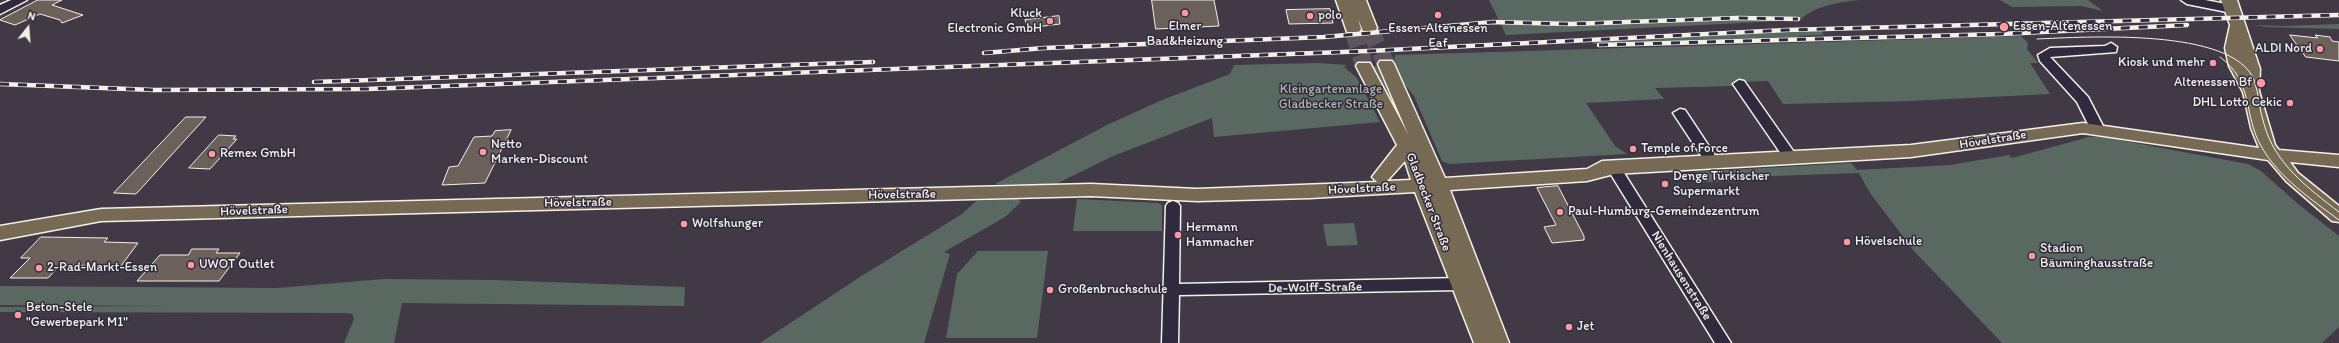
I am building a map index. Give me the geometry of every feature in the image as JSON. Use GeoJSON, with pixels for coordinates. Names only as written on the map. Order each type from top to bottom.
{"type":"FeatureCollection","features":[{"type":"Feature","properties":{"kind":"main road"},"geometry":{"type":"LineString","coordinates":[[1344,0],[1353,29]]}},
{"type":"Feature","properties":{"kind":"main road"},"geometry":{"type":"LineString","coordinates":[[1358,0],[1369,28]]}},
{"type":"Feature","properties":{"kind":"main road"},"geometry":{"type":"LineString","coordinates":[[2231,4],[2252,69],[2251,92],[2262,136],[2272,155],[2303,188],[2339,216]]}},
{"type":"Feature","properties":{"kind":"main road","name":"Gladbecker Straße"},"geometry":{"type":"LineString","coordinates":[[1386,64],[1429,180],[1499,343]]}},
{"type":"Feature","properties":{"kind":"main road","name":"Gladbecker Straße"},"geometry":{"type":"LineString","coordinates":[[1364,66],[1406,145],[1429,180],[1460,284],[1484,343]]}},
{"type":"Feature","properties":{"kind":"main road","name":"Hövelstraße"},"geometry":{"type":"LineString","coordinates":[[0,233],[101,215],[1038,191],[1157,191],[1197,194],[1429,180],[1587,175],[1614,168],[1944,148],[2066,128],[2098,130],[2190,145],[2272,155],[2339,161]]}},
{"type":"Feature","properties":{"kind":"main road"},"geometry":{"type":"LineString","coordinates":[[1381,177],[1393,165],[1406,145]]}},
{"type":"Feature","properties":{"kind":"main road","name":"Hövelstraße"},"geometry":{"type":"LineString","coordinates":[[1157,191],[1184,186],[1294,183],[1381,177],[1429,180]]}},
{"type":"Feature","properties":{"kind":"street"},"geometry":{"type":"LineString","coordinates":[[0,10],[20,0]]}},
{"type":"Feature","properties":{"kind":"street"},"geometry":{"type":"LineString","coordinates":[[2187,0],[2231,4]]}},
{"type":"Feature","properties":{"kind":"street"},"geometry":{"type":"LineString","coordinates":[[2098,130],[2083,100],[2044,58],[2044,55],[2050,52],[2109,50],[2112,49],[2111,47]]}},
{"type":"Feature","properties":{"kind":"street"},"geometry":{"type":"LineString","coordinates":[[1739,84],[1791,158]]}},
{"type":"Feature","properties":{"kind":"street"},"geometry":{"type":"LineString","coordinates":[[1680,114],[1712,163]]}},
{"type":"Feature","properties":{"kind":"street","name":"Nienhausenstraße"},"geometry":{"type":"LineString","coordinates":[[1614,168],[1723,343]]}},
{"type":"Feature","properties":{"kind":"street"},"geometry":{"type":"LineString","coordinates":[[1170,343],[1173,206]]}},
{"type":"Feature","properties":{"kind":"street","name":"De-Wolff-Straße"},"geometry":{"type":"LineString","coordinates":[[1170,290],[1460,284]]}},
{"type":"Feature","properties":{"kind":"green space"},"geometry":{"type":"Polygon","coordinates":[[[1489,0],[1858,0],[1819,8],[1805,15],[1800,20],[1506,35],[1489,0]]]}},
{"type":"Feature","properties":{"kind":"green space"},"geometry":{"type":"Polygon","coordinates":[[[2000,0],[2088,0],[2103,11],[2081,6],[2012,7],[2000,0]]]}},
{"type":"Feature","properties":{"kind":"green space"},"geometry":{"type":"Polygon","coordinates":[[[2339,24],[2339,29],[2266,27],[2254,25],[2282,26],[2339,24]]]}},
{"type":"Feature","properties":{"kind":"green space"},"geometry":{"type":"Polygon","coordinates":[[[1821,31],[1824,35],[1798,36],[1800,38],[1593,44],[1592,41],[1821,31]]]}},
{"type":"Feature","properties":{"kind":"green space"},"geometry":{"type":"Polygon","coordinates":[[[2021,36],[2028,43],[2027,49],[2038,63],[2030,63],[2050,94],[1910,101],[1783,104],[1768,81],[1735,82],[1733,86],[1655,88],[1664,99],[1586,103],[1615,146],[1627,154],[1449,164],[1442,161],[1414,96],[1402,81],[1394,65],[1395,55],[2021,36]]]}},
{"type":"Feature","properties":{"kind":"green space","name":"Kleingartenanlage Gladbecker Straße"},"geometry":{"type":"Polygon","coordinates":[[[1319,63],[1347,65],[1344,67],[1357,78],[1380,122],[1214,137],[1212,118],[1113,156],[1054,185],[995,184],[1107,125],[1162,100],[1230,74],[1234,65],[1319,63]]]}},
{"type":"Feature","properties":{"kind":"green space"},"geometry":{"type":"Polygon","coordinates":[[[1370,66],[1380,66],[1401,114],[1383,90],[1370,66]]]}},
{"type":"Feature","properties":{"kind":"green space"},"geometry":{"type":"Polygon","coordinates":[[[2089,137],[2103,137],[2248,164],[2261,171],[2297,203],[2339,236],[2339,327],[2322,343],[2002,343],[1914,251],[1870,193],[1859,173],[1745,177],[1741,181],[1703,182],[1695,172],[1851,163],[1857,170],[1950,165],[2009,155],[2012,158],[2089,137]]]}},
{"type":"Feature","properties":{"kind":"green space"},"geometry":{"type":"Polygon","coordinates":[[[1018,199],[1021,202],[1005,217],[944,252],[950,254],[924,343],[760,343],[863,275],[962,214],[976,201],[1018,199]]]}},
{"type":"Feature","properties":{"kind":"green space"},"geometry":{"type":"Polygon","coordinates":[[[1077,199],[1158,203],[1162,205],[1162,231],[1073,231],[1077,199]]]}},
{"type":"Feature","properties":{"kind":"green space"},"geometry":{"type":"Polygon","coordinates":[[[1354,223],[1358,245],[1327,246],[1323,224],[1354,223]]]}},
{"type":"Feature","properties":{"kind":"green space"},"geometry":{"type":"Polygon","coordinates":[[[978,251],[1048,251],[1037,338],[946,338],[957,274],[978,251]]]}},
{"type":"Feature","properties":{"kind":"green space"},"geometry":{"type":"Polygon","coordinates":[[[384,279],[493,280],[685,287],[684,306],[402,303],[394,343],[344,343],[354,319],[352,314],[345,313],[0,312],[0,307],[171,306],[0,305],[0,286],[277,288],[384,279]]]}},
{"type":"Feature","properties":{"kind":"building"},"geometry":{"type":"Polygon","coordinates":[[[38,0],[62,0],[52,5],[83,15],[62,23],[60,20],[40,14],[15,25],[0,20],[38,0]]]}},
{"type":"Feature","properties":{"kind":"building","name":"Elmer Bad&Heizung"},"geometry":{"type":"Polygon","coordinates":[[[1152,0],[1214,0],[1219,26],[1156,29],[1152,0]]]}},
{"type":"Feature","properties":{"kind":"building","name":"polo"},"geometry":{"type":"Polygon","coordinates":[[[1330,9],[1333,23],[1289,24],[1286,10],[1330,9]]]}},
{"type":"Feature","properties":{"kind":"building","name":"Kluck Electronic GmbH"},"geometry":{"type":"Polygon","coordinates":[[[1059,16],[1060,24],[1028,28],[1025,20],[1059,16]]]}},
{"type":"Feature","properties":{"kind":"building","name":"ALDI Nord"},"geometry":{"type":"Polygon","coordinates":[[[2290,35],[2318,38],[2315,35],[2330,37],[2332,41],[2339,42],[2339,61],[2306,57],[2290,35]]]}},
{"type":"Feature","properties":{"kind":"building"},"geometry":{"type":"Polygon","coordinates":[[[186,117],[206,117],[136,194],[114,193],[186,117]]]}},
{"type":"Feature","properties":{"kind":"building","name":"Netto Marken-Discount"},"geometry":{"type":"Polygon","coordinates":[[[511,130],[485,183],[442,185],[449,167],[458,166],[474,137],[492,136],[495,131],[511,130]]]}},
{"type":"Feature","properties":{"kind":"building","name":"Remex GmbH"},"geometry":{"type":"Polygon","coordinates":[[[219,135],[236,136],[233,139],[237,139],[210,169],[189,168],[219,135]]]}},
{"type":"Feature","properties":{"kind":"building","name":"Paul-Humburg-Gemeindezentrum"},"geometry":{"type":"Polygon","coordinates":[[[1558,186],[1584,236],[1584,240],[1552,243],[1544,227],[1556,225],[1537,188],[1558,186]]]}},
{"type":"Feature","properties":{"kind":"building"},"geometry":{"type":"Polygon","coordinates":[[[41,237],[108,238],[104,242],[138,243],[121,266],[60,265],[48,278],[10,278],[30,258],[21,258],[41,237]]]}},
{"type":"Feature","properties":{"kind":"building","name":"UWOT Outlet"},"geometry":{"type":"Polygon","coordinates":[[[192,249],[219,249],[216,253],[240,253],[219,281],[137,281],[160,255],[188,255],[192,249]]]}},
{"type":"Feature","properties":{"kind":"tunnel"},"geometry":{"type":"LineString","coordinates":[[1369,28],[1386,64]]}},
{"type":"Feature","properties":{"kind":"tunnel"},"geometry":{"type":"LineString","coordinates":[[1353,29],[1364,66]]}},
{"type":"Feature","properties":{"kind":"tram line"},"geometry":{"type":"LineString","coordinates":[[2037,39],[2088,37],[2155,39],[2189,43],[2218,51],[2241,63],[2254,80],[2264,124],[2276,151],[2294,174],[2339,212]]}},
{"type":"Feature","properties":{"kind":"tram line"},"geometry":{"type":"LineString","coordinates":[[2220,57],[2231,67],[2238,77],[2243,88],[2255,134],[2268,158],[2296,187],[2339,220]]}},
{"type":"Feature","properties":{"kind":"railway"},"geometry":{"type":"LineString","coordinates":[[0,84],[154,90],[367,89],[1369,51],[1787,30],[2339,15]]}},
{"type":"Feature","properties":{"kind":"railway"},"geometry":{"type":"LineString","coordinates":[[984,53],[1044,48],[1324,37],[1493,22],[1571,24],[1738,18],[1798,19]]}},
{"type":"Feature","properties":{"kind":"railway"},"geometry":{"type":"LineString","coordinates":[[1599,45],[2001,34],[2187,25]]}},
{"type":"Feature","properties":{"kind":"railway"},"geometry":{"type":"LineString","coordinates":[[314,82],[873,62]]}},
{"type":"Feature","properties":{"kind":"place","name":"Elmer Bad&Heizung"},"geometry":{"type":"Point","coordinates":[1185,13]}},
{"type":"Feature","properties":{"kind":"place","name":"Essen-Altenessen Eaf"},"geometry":{"type":"Point","coordinates":[1438,15]}},
{"type":"Feature","properties":{"kind":"place","name":"polo"},"geometry":{"type":"Point","coordinates":[1310,16]}},
{"type":"Feature","properties":{"kind":"place","name":"Kluck Electronic GmbH"},"geometry":{"type":"Point","coordinates":[1050,21]}},
{"type":"Feature","properties":{"kind":"place","name":"Essen-Altenessen"},"geometry":{"type":"Point","coordinates":[2004,27]}},
{"type":"Feature","properties":{"kind":"place","name":"ALDI Nord"},"geometry":{"type":"Point","coordinates":[2320,49]}},
{"type":"Feature","properties":{"kind":"place","name":"Kiosk und mehr"},"geometry":{"type":"Point","coordinates":[2213,63]}},
{"type":"Feature","properties":{"kind":"place","name":"Altenessen Bf"},"geometry":{"type":"Point","coordinates":[2261,83]}},
{"type":"Feature","properties":{"kind":"place","name":"DHL Lotto Cekic"},"geometry":{"type":"Point","coordinates":[2290,103]}},
{"type":"Feature","properties":{"kind":"place","name":"Temple of Force"},"geometry":{"type":"Point","coordinates":[1633,149]}},
{"type":"Feature","properties":{"kind":"place","name":"Netto Marken-Discount"},"geometry":{"type":"Point","coordinates":[483,152]}},
{"type":"Feature","properties":{"kind":"place","name":"Remex GmbH"},"geometry":{"type":"Point","coordinates":[212,154]}},
{"type":"Feature","properties":{"kind":"place","name":"Denge Türkischer Supermarkt"},"geometry":{"type":"Point","coordinates":[1665,184]}},
{"type":"Feature","properties":{"kind":"place","name":"Paul-Humburg-Gemeindezentrum"},"geometry":{"type":"Point","coordinates":[1560,212]}},
{"type":"Feature","properties":{"kind":"place","name":"Wolfshunger"},"geometry":{"type":"Point","coordinates":[684,224]}},
{"type":"Feature","properties":{"kind":"place","name":"Hermann Hammacher"},"geometry":{"type":"Point","coordinates":[1178,235]}},
{"type":"Feature","properties":{"kind":"place","name":"Hövelschule"},"geometry":{"type":"Point","coordinates":[1847,242]}},
{"type":"Feature","properties":{"kind":"place","name":"Stadion Bäuminghausstraße"},"geometry":{"type":"Point","coordinates":[2032,256]}},
{"type":"Feature","properties":{"kind":"place","name":"UWOT Outlet"},"geometry":{"type":"Point","coordinates":[191,265]}},
{"type":"Feature","properties":{"kind":"place","name":"2-Rad-Markt-Essen"},"geometry":{"type":"Point","coordinates":[39,268]}},
{"type":"Feature","properties":{"kind":"place","name":"Großenbruchschule"},"geometry":{"type":"Point","coordinates":[1050,290]}},
{"type":"Feature","properties":{"kind":"place","name":"Beton-Stele \"Gewerbepark M1\""},"geometry":{"type":"Point","coordinates":[18,315]}},
{"type":"Feature","properties":{"kind":"place","name":"Jet"},"geometry":{"type":"Point","coordinates":[1569,327]}}]}
